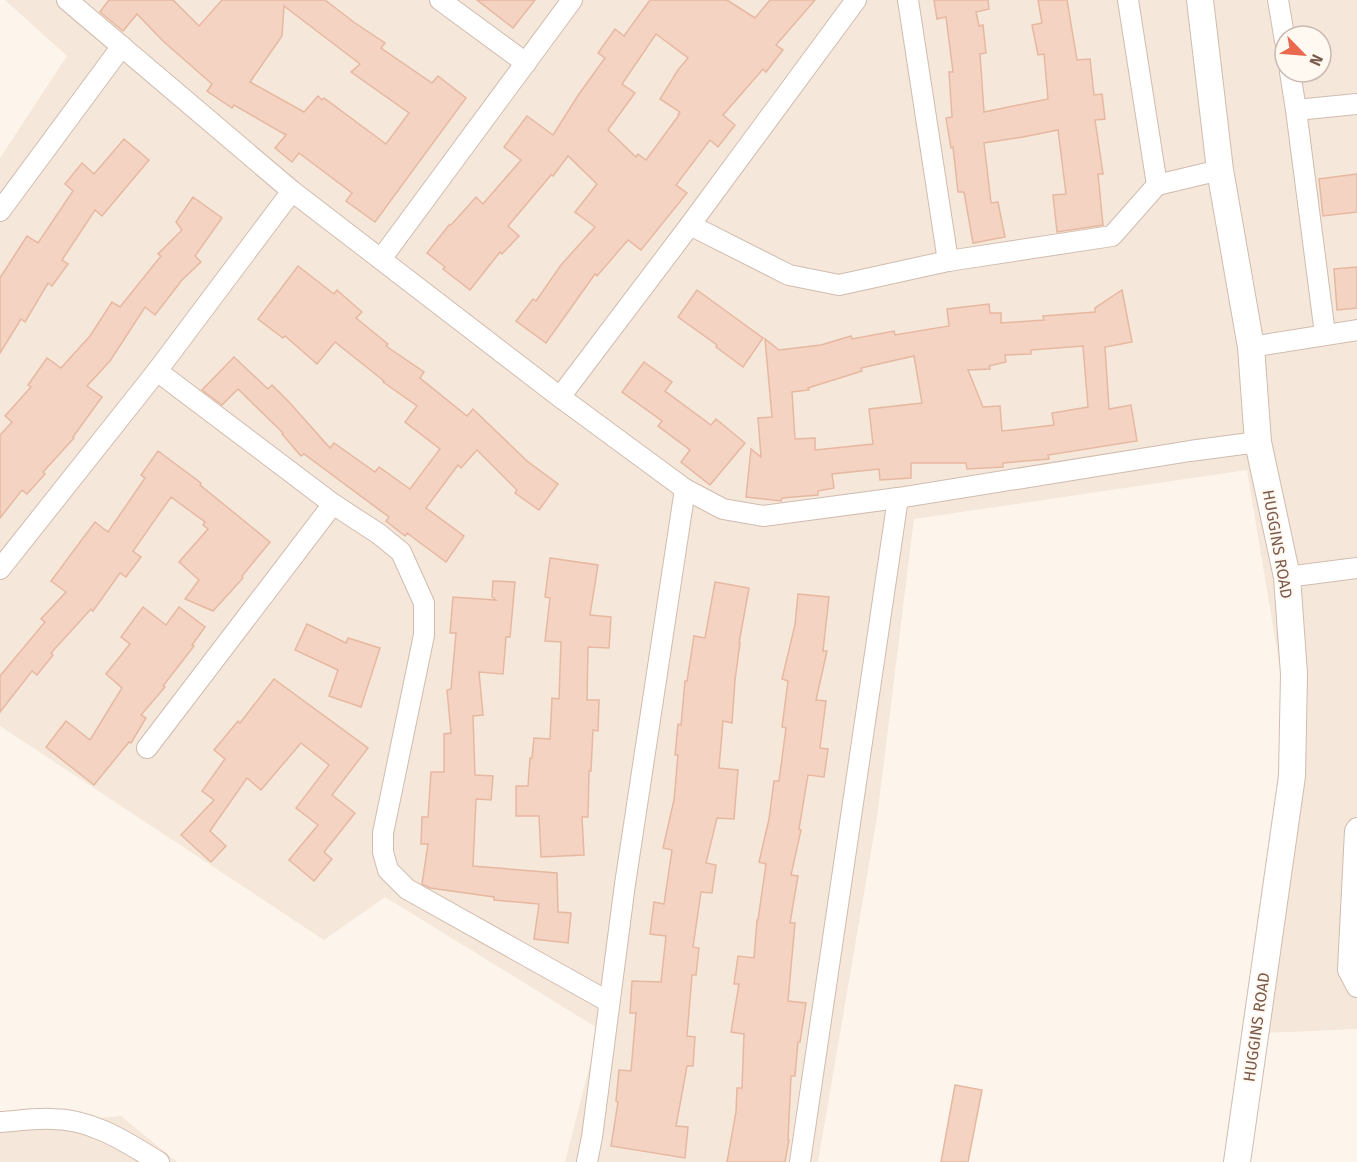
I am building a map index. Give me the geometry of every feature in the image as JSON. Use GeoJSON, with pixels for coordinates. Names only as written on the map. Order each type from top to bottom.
{"type":"FeatureCollection","features":[{"type":"Feature","properties":{"kind":"street"},"geometry":{"type":"LineString","coordinates":[[67,0],[292,191],[560,397],[686,489],[723,508],[763,516],[898,498],[1258,442]]}},
{"type":"Feature","properties":{"kind":"street"},"geometry":{"type":"LineString","coordinates":[[440,0],[526,63]]}},
{"type":"Feature","properties":{"kind":"street"},"geometry":{"type":"LineString","coordinates":[[381,259],[572,0]]}},
{"type":"Feature","properties":{"kind":"street"},"geometry":{"type":"LineString","coordinates":[[560,397],[856,0]]}},
{"type":"Feature","properties":{"kind":"street"},"geometry":{"type":"LineString","coordinates":[[908,0],[948,261]]}},
{"type":"Feature","properties":{"kind":"street"},"geometry":{"type":"LineString","coordinates":[[1128,0],[1157,185]]}},
{"type":"Feature","properties":{"kind":"street","name":"HUGGINS ROAD"},"geometry":{"type":"LineString","coordinates":[[1200,0],[1220,170],[1251,347],[1258,442],[1287,577],[1294,674],[1292,776],[1237,1162]]}},
{"type":"Feature","properties":{"kind":"street"},"geometry":{"type":"LineString","coordinates":[[1278,0],[1282,24]]}},
{"type":"Feature","properties":{"kind":"street"},"geometry":{"type":"LineString","coordinates":[[0,211],[122,46]]}},
{"type":"Feature","properties":{"kind":"street"},"geometry":{"type":"LineString","coordinates":[[1292,84],[1325,334]]}},
{"type":"Feature","properties":{"kind":"street"},"geometry":{"type":"LineString","coordinates":[[1296,110],[1357,104]]}},
{"type":"Feature","properties":{"kind":"street"},"geometry":{"type":"LineString","coordinates":[[690,225],[789,275],[839,285],[948,261],[1112,236],[1157,185],[1220,170]]}},
{"type":"Feature","properties":{"kind":"street"},"geometry":{"type":"LineString","coordinates":[[0,569],[157,371],[292,191]]}},
{"type":"Feature","properties":{"kind":"street"},"geometry":{"type":"LineString","coordinates":[[1251,347],[1357,330]]}},
{"type":"Feature","properties":{"kind":"street"},"geometry":{"type":"LineString","coordinates":[[157,371],[333,504],[379,534],[400,552],[424,603],[424,635],[383,833],[383,852],[388,870],[407,889],[609,1002]]}},
{"type":"Feature","properties":{"kind":"street"},"geometry":{"type":"LineString","coordinates":[[587,1162],[625,884],[686,489]]}},
{"type":"Feature","properties":{"kind":"street"},"geometry":{"type":"LineString","coordinates":[[800,1162],[898,498]]}},
{"type":"Feature","properties":{"kind":"street"},"geometry":{"type":"LineString","coordinates":[[147,748],[333,504]]}},
{"type":"Feature","properties":{"kind":"street"},"geometry":{"type":"LineString","coordinates":[[1287,577],[1357,568]]}},
{"type":"Feature","properties":{"kind":"street"},"geometry":{"type":"LineString","coordinates":[[1357,828],[1355,831],[1348,970],[1357,987]]}},
{"type":"Feature","properties":{"kind":"street"},"geometry":{"type":"LineString","coordinates":[[0,1122],[52,1119],[76,1122],[120,1138],[159,1162]]}},
{"type":"Feature","properties":{"kind":"shaded area"},"geometry":{"type":"Polygon","coordinates":[[[5,0],[1357,0],[1357,1029],[1241,1034],[1278,790],[1281,674],[1247,470],[914,519],[877,817],[818,1162],[565,1162],[599,1029],[385,897],[324,940],[0,726],[0,158],[67,56],[5,0]]]}},
{"type":"Feature","properties":{"kind":"shaded area"},"geometry":{"type":"Polygon","coordinates":[[[121,1116],[177,1162],[0,1162],[0,1126],[121,1116]]]}},
{"type":"Feature","properties":{"kind":"building"},"geometry":{"type":"Polygon","coordinates":[[[109,0],[173,0],[199,26],[222,0],[325,0],[385,43],[381,48],[432,83],[438,76],[466,98],[375,222],[346,201],[352,193],[299,153],[292,162],[275,148],[286,135],[234,105],[232,108],[207,91],[212,84],[163,41],[137,14],[123,31],[100,12],[109,0]],[[284,6],[282,36],[250,82],[304,112],[318,96],[322,100],[324,98],[386,144],[409,113],[351,72],[360,64],[284,6]]]}},
{"type":"Feature","properties":{"kind":"building"},"geometry":{"type":"Polygon","coordinates":[[[477,0],[535,0],[513,28],[477,0]]]}},
{"type":"Feature","properties":{"kind":"building"},"geometry":{"type":"Polygon","coordinates":[[[650,0],[727,0],[755,18],[770,0],[815,0],[776,45],[783,50],[766,72],[763,69],[723,115],[735,125],[718,147],[710,140],[676,185],[687,193],[641,250],[628,240],[597,276],[595,274],[546,343],[516,321],[533,299],[536,301],[561,265],[595,227],[575,212],[597,184],[568,156],[508,226],[519,236],[502,254],[500,252],[470,290],[427,253],[449,225],[476,197],[483,204],[521,160],[504,147],[527,116],[553,135],[605,58],[598,53],[615,29],[624,36],[650,0]],[[656,34],[622,84],[635,93],[608,130],[636,157],[638,154],[646,160],[679,115],[680,112],[660,99],[688,58],[656,34]]]}},
{"type":"Feature","properties":{"kind":"building"},"geometry":{"type":"Polygon","coordinates":[[[934,0],[988,0],[989,9],[976,12],[979,26],[983,25],[986,53],[980,54],[984,112],[1048,99],[1044,54],[1038,55],[1032,25],[1042,23],[1038,0],[1067,0],[1077,60],[1090,59],[1094,95],[1102,94],[1105,119],[1095,120],[1103,174],[1098,174],[1103,225],[1057,232],[1053,195],[1066,194],[1058,130],[984,143],[991,203],[998,202],[1005,237],[973,243],[964,192],[958,192],[953,147],[951,148],[946,118],[952,117],[949,72],[953,72],[946,17],[937,19],[934,0]]]}},
{"type":"Feature","properties":{"kind":"building"},"geometry":{"type":"Polygon","coordinates":[[[124,139],[149,160],[102,216],[95,210],[62,260],[68,264],[52,286],[48,283],[25,322],[21,319],[0,353],[0,278],[27,236],[38,243],[73,191],[65,184],[82,163],[94,174],[124,139]]]}},
{"type":"Feature","properties":{"kind":"building"},"geometry":{"type":"Polygon","coordinates":[[[1357,174],[1357,212],[1323,216],[1319,179],[1357,174]]]}},
{"type":"Feature","properties":{"kind":"building"},"geometry":{"type":"Polygon","coordinates":[[[193,197],[222,218],[195,256],[201,262],[182,280],[155,315],[145,307],[110,361],[87,386],[102,397],[74,438],[43,472],[45,474],[27,494],[22,490],[0,518],[0,435],[12,422],[5,416],[31,387],[28,385],[47,358],[61,368],[90,336],[112,302],[120,307],[161,256],[158,254],[182,230],[176,222],[193,197]]]}},
{"type":"Feature","properties":{"kind":"building"},"geometry":{"type":"Polygon","coordinates":[[[298,266],[334,294],[337,290],[362,312],[356,318],[388,344],[386,346],[424,372],[420,378],[467,416],[473,409],[527,461],[558,484],[539,510],[515,493],[517,490],[477,450],[461,468],[458,465],[426,508],[464,536],[446,562],[407,533],[405,536],[386,521],[389,517],[304,454],[301,456],[283,433],[238,389],[222,405],[202,390],[234,357],[268,389],[272,385],[330,448],[334,443],[375,472],[379,467],[410,489],[440,449],[405,422],[417,406],[383,382],[335,342],[317,364],[285,336],[283,338],[258,319],[298,266]]]}},
{"type":"Feature","properties":{"kind":"building"},"geometry":{"type":"Polygon","coordinates":[[[1357,267],[1357,308],[1337,310],[1334,269],[1357,267]]]}},
{"type":"Feature","properties":{"kind":"building"},"geometry":{"type":"Polygon","coordinates":[[[697,290],[763,338],[743,367],[678,317],[697,290]]]}},
{"type":"Feature","properties":{"kind":"building"},"geometry":{"type":"Polygon","coordinates":[[[1122,290],[1132,342],[1105,347],[1109,409],[1131,405],[1137,441],[1048,455],[1049,459],[1003,463],[1003,467],[967,469],[966,463],[911,463],[911,478],[880,480],[879,469],[832,474],[834,488],[818,491],[818,495],[782,498],[781,501],[746,497],[751,449],[761,457],[758,418],[772,417],[765,339],[779,350],[821,345],[851,336],[852,339],[894,331],[895,335],[949,326],[947,309],[989,304],[990,313],[1001,313],[1001,323],[1044,320],[1043,316],[1095,312],[1095,308],[1122,290]],[[1083,346],[1031,350],[1031,354],[1005,355],[1006,362],[989,366],[990,369],[968,370],[983,407],[1000,406],[1002,431],[1054,425],[1052,413],[1088,407],[1083,346]],[[914,356],[861,368],[862,371],[808,388],[809,390],[792,392],[795,439],[815,438],[815,450],[873,444],[869,409],[922,403],[914,356]]]}},
{"type":"Feature","properties":{"kind":"building"},"geometry":{"type":"Polygon","coordinates":[[[644,362],[672,382],[665,391],[711,425],[716,419],[745,443],[710,485],[681,462],[690,450],[658,426],[662,421],[622,392],[644,362]]]}},
{"type":"Feature","properties":{"kind":"building"},"geometry":{"type":"Polygon","coordinates":[[[158,451],[201,483],[200,485],[270,542],[242,576],[243,578],[213,611],[185,599],[199,580],[179,562],[208,529],[203,525],[205,522],[171,497],[133,551],[141,557],[126,577],[120,573],[93,611],[91,609],[51,653],[53,655],[37,675],[32,671],[0,712],[0,676],[45,622],[41,619],[66,592],[51,581],[95,522],[108,532],[145,478],[141,475],[158,451]]]}},
{"type":"Feature","properties":{"kind":"building"},"geometry":{"type":"Polygon","coordinates":[[[550,558],[598,565],[590,615],[611,617],[609,648],[588,647],[587,700],[599,700],[598,731],[593,730],[591,771],[589,771],[588,817],[582,817],[584,855],[541,857],[539,816],[516,816],[516,786],[528,786],[534,738],[550,739],[552,698],[559,699],[561,642],[545,641],[550,598],[545,597],[550,558]]]}},
{"type":"Feature","properties":{"kind":"building"},"geometry":{"type":"Polygon","coordinates":[[[493,581],[515,582],[510,637],[506,637],[503,674],[479,672],[483,715],[473,716],[475,775],[493,776],[491,800],[476,799],[473,866],[557,873],[558,912],[571,913],[568,943],[534,939],[539,904],[494,900],[494,897],[430,888],[422,884],[428,844],[421,844],[422,817],[428,817],[431,772],[444,772],[444,734],[451,733],[447,690],[451,689],[456,633],[450,633],[453,597],[496,600],[492,597],[493,581]]]}},
{"type":"Feature","properties":{"kind":"building"},"geometry":{"type":"Polygon","coordinates":[[[715,582],[749,588],[739,643],[732,723],[723,721],[719,768],[738,770],[734,819],[717,818],[706,863],[716,865],[712,893],[701,892],[693,947],[699,948],[696,975],[692,975],[687,1036],[695,1037],[693,1066],[687,1066],[676,1126],[688,1127],[685,1158],[611,1146],[618,1102],[616,1101],[619,1070],[631,1071],[636,1013],[630,1013],[632,981],[661,982],[666,936],[650,934],[654,902],[664,904],[672,850],[663,848],[674,800],[678,724],[681,725],[685,681],[687,681],[694,636],[705,638],[715,582]]]}},
{"type":"Feature","properties":{"kind":"building"},"geometry":{"type":"Polygon","coordinates":[[[798,594],[829,597],[823,651],[827,651],[816,700],[826,701],[820,748],[828,749],[824,777],[808,775],[799,829],[801,830],[791,875],[798,876],[790,923],[795,923],[788,1001],[806,1003],[800,1042],[798,1042],[795,1076],[791,1076],[789,1140],[785,1162],[727,1162],[736,1112],[737,1088],[742,1088],[744,1034],[731,1032],[739,984],[734,984],[738,956],[754,958],[757,920],[766,864],[759,862],[769,819],[774,781],[779,781],[786,728],[782,727],[788,681],[782,679],[795,625],[798,594]]]}},
{"type":"Feature","properties":{"kind":"building"},"geometry":{"type":"Polygon","coordinates":[[[143,607],[166,625],[179,607],[205,627],[192,645],[194,646],[163,686],[165,687],[141,715],[146,718],[131,743],[129,742],[94,785],[46,747],[66,721],[90,740],[122,688],[106,674],[130,644],[121,637],[143,607]]]}},
{"type":"Feature","properties":{"kind":"building"},"geometry":{"type":"Polygon","coordinates":[[[307,624],[346,643],[348,638],[380,648],[361,707],[329,696],[338,670],[295,650],[307,624]]]}},
{"type":"Feature","properties":{"kind":"building"},"geometry":{"type":"Polygon","coordinates":[[[274,679],[368,748],[332,795],[355,813],[324,852],[332,859],[314,881],[289,860],[318,825],[296,808],[329,765],[301,743],[261,790],[247,778],[210,831],[226,846],[211,862],[181,835],[214,800],[202,791],[225,759],[214,750],[238,721],[240,723],[274,679]]]}},
{"type":"Feature","properties":{"kind":"building"},"geometry":{"type":"Polygon","coordinates":[[[955,1085],[982,1090],[968,1162],[941,1162],[955,1085]]]}}]}
